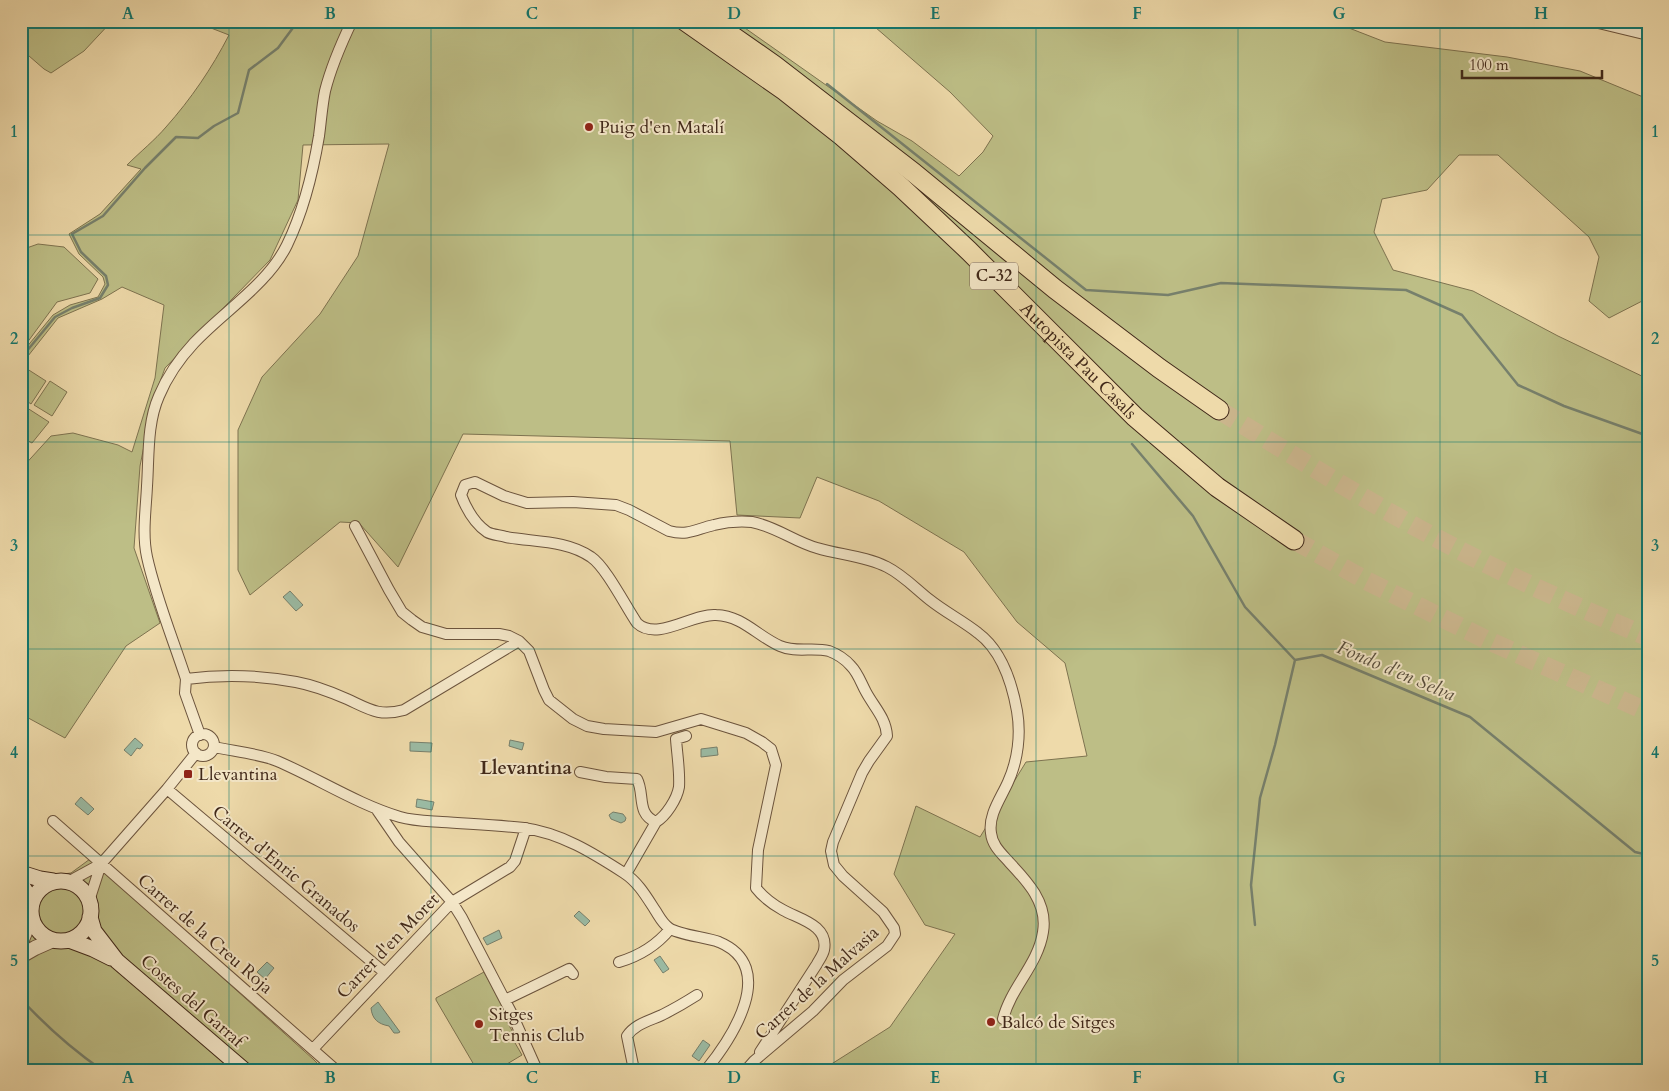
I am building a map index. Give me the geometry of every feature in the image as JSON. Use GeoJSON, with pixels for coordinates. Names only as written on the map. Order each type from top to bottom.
{"type":"FeatureCollection","features":[{"type":"Feature","properties":{"kind":"highway","name":"Autopista Pau Casals"},"geometry":{"type":"LineString","coordinates":[[685,21],[785,91],[842,136],[901,187],[969,251],[1135,417],[1217,487],[1294,540]]}},
{"type":"Feature","properties":{"kind":"highway","name":"Autopista Pau Casals"},"geometry":{"type":"LineString","coordinates":[[711,21],[774,65],[914,173],[1055,289],[1159,368],[1220,410]]}},
{"type":"Feature","properties":{"kind":"main road"},"geometry":{"type":"LineString","coordinates":[[21,873],[40,880],[60,882],[83,890],[89,901],[90,917],[94,932],[116,961]]}},
{"type":"Feature","properties":{"kind":"main road"},"geometry":{"type":"LineString","coordinates":[[60,882],[41,888],[32,901],[31,918],[39,931],[53,940],[69,940],[93,949],[116,961]]}},
{"type":"Feature","properties":{"kind":"main road"},"geometry":{"type":"LineString","coordinates":[[21,884],[32,901]]}},
{"type":"Feature","properties":{"kind":"main road"},"geometry":{"type":"LineString","coordinates":[[69,940],[85,929],[90,917]]}},
{"type":"Feature","properties":{"kind":"main road","name":"Costes del Garraf"},"geometry":{"type":"LineString","coordinates":[[116,961],[183,1016],[244,1070]]}},
{"type":"Feature","properties":{"kind":"street"},"geometry":{"type":"LineString","coordinates":[[200,735],[185,693],[186,679],[152,578],[144,539],[149,451],[154,414],[158,397],[183,356],[215,322],[262,280],[276,264],[287,244],[304,198],[319,138],[325,93],[333,65],[352,21]]}},
{"type":"Feature","properties":{"kind":"street"},"geometry":{"type":"LineString","coordinates":[[1590,21],[1648,35]]}},
{"type":"Feature","properties":{"kind":"street","name":"Carrer de la Malvasia"},"geometry":{"type":"LineString","coordinates":[[746,1070],[813,1011],[843,980],[891,943],[895,934],[894,928],[883,912],[843,876],[834,865],[832,857],[833,842],[862,773],[887,736],[884,720],[851,666],[842,658],[830,652],[782,647],[766,639],[738,619],[726,615],[713,614],[681,625],[649,630],[642,627],[637,623],[603,569],[593,557],[567,546],[489,533],[480,526],[461,495],[465,485],[469,482],[475,482],[504,496],[526,503],[573,502],[616,505],[676,532],[695,532],[713,525],[739,522],[762,524],[818,548],[845,553],[887,567],[898,573],[942,609],[979,633],[994,651],[1007,675],[1017,710],[1019,728],[1013,771],[995,810],[991,833],[996,848],[1022,876],[1036,895],[1043,912],[1044,922],[1039,950],[1012,995],[1003,1018]]}},
{"type":"Feature","properties":{"kind":"street"},"geometry":{"type":"LineString","coordinates":[[356,526],[402,612],[417,624],[434,632],[446,634],[499,634],[519,641],[529,651],[549,700],[561,711],[587,726],[604,729],[656,732],[701,719],[746,734],[771,749],[776,765],[758,850],[756,888],[763,896],[782,910],[817,928],[823,940],[824,950],[817,964],[754,1061]]}},
{"type":"Feature","properties":{"kind":"street"},"geometry":{"type":"LineString","coordinates":[[186,679],[214,675],[239,675],[298,682],[345,698],[370,710],[389,713],[404,710],[519,641]]}},
{"type":"Feature","properties":{"kind":"street"},"geometry":{"type":"LineString","coordinates":[[205,734],[213,740],[214,747],[210,754],[200,756],[196,753],[192,744],[195,738],[205,734]]}},
{"type":"Feature","properties":{"kind":"street"},"geometry":{"type":"LineString","coordinates":[[626,874],[656,822],[662,818],[672,804],[679,788],[676,739],[686,736]]}},
{"type":"Feature","properties":{"kind":"street"},"geometry":{"type":"LineString","coordinates":[[214,747],[275,760],[376,810],[409,820],[526,828],[554,835],[583,848],[626,874],[642,889],[663,923],[670,929],[720,943],[730,949],[745,966],[748,977],[748,995],[726,1043],[706,1070]]}},
{"type":"Feature","properties":{"kind":"street"},"geometry":{"type":"LineString","coordinates":[[89,901],[101,864],[196,753]]}},
{"type":"Feature","properties":{"kind":"street"},"geometry":{"type":"LineString","coordinates":[[580,772],[606,777],[637,779],[640,784],[644,814],[656,822]]}},
{"type":"Feature","properties":{"kind":"street","name":"Carrer d'Enric Granados"},"geometry":{"type":"LineString","coordinates":[[167,789],[385,973]]}},
{"type":"Feature","properties":{"kind":"street"},"geometry":{"type":"LineString","coordinates":[[376,810],[399,842],[452,902],[462,918],[505,1000],[537,1070]]}},
{"type":"Feature","properties":{"kind":"street","name":"Carrer de la Creu Roja"},"geometry":{"type":"LineString","coordinates":[[53,821],[336,1070]]}},
{"type":"Feature","properties":{"kind":"street","name":"Carrer d'en Moret"},"geometry":{"type":"LineString","coordinates":[[313,1049],[452,902],[510,867],[515,861],[526,828]]}},
{"type":"Feature","properties":{"kind":"street"},"geometry":{"type":"LineString","coordinates":[[60,882],[101,864]]}},
{"type":"Feature","properties":{"kind":"street"},"geometry":{"type":"LineString","coordinates":[[21,942],[31,918]]}},
{"type":"Feature","properties":{"kind":"street"},"geometry":{"type":"LineString","coordinates":[[619,962],[630,959],[660,941],[670,929]]}},
{"type":"Feature","properties":{"kind":"street"},"geometry":{"type":"LineString","coordinates":[[21,956],[53,940]]}},
{"type":"Feature","properties":{"kind":"street"},"geometry":{"type":"LineString","coordinates":[[505,1000],[569,969],[573,974]]}},
{"type":"Feature","properties":{"kind":"street"},"geometry":{"type":"LineString","coordinates":[[634,1070],[627,1036],[631,1031],[635,1027],[663,1015],[697,995]]}},
{"type":"Feature","properties":{"kind":"green space"},"geometry":{"type":"Polygon","coordinates":[[[21,21],[112,21],[84,51],[51,73],[21,49],[21,21]]]}},
{"type":"Feature","properties":{"kind":"green space"},"geometry":{"type":"Polygon","coordinates":[[[193,21],[735,21],[877,121],[912,141],[959,176],[983,152],[993,136],[950,92],[868,21],[1331,21],[1385,42],[1507,57],[1580,71],[1648,99],[1648,298],[1609,318],[1589,301],[1599,257],[1589,237],[1498,155],[1459,155],[1427,190],[1382,199],[1374,232],[1393,270],[1473,291],[1558,336],[1648,379],[1648,1070],[822,1070],[890,1027],[955,934],[925,925],[894,874],[916,806],[980,837],[1026,762],[1087,756],[1065,663],[1017,622],[964,552],[879,501],[817,477],[800,518],[737,515],[730,441],[463,434],[398,567],[359,523],[340,522],[250,595],[238,570],[238,430],[262,377],[320,314],[358,256],[389,144],[303,145],[298,200],[270,260],[165,368],[153,401],[140,466],[134,548],[160,623],[126,646],[65,738],[21,714],[21,469],[51,436],[73,433],[118,445],[132,452],[155,378],[164,305],[122,287],[102,299],[58,318],[28,356],[21,360],[21,354],[53,315],[70,305],[98,297],[105,284],[103,277],[79,254],[69,234],[100,214],[141,169],[127,165],[157,137],[175,116],[200,83],[229,35],[193,21]]]}},
{"type":"Feature","properties":{"kind":"green space"},"geometry":{"type":"Polygon","coordinates":[[[1615,21],[1648,21],[1648,30],[1615,21]]]}},
{"type":"Feature","properties":{"kind":"green space"},"geometry":{"type":"Polygon","coordinates":[[[38,244],[64,247],[98,279],[90,293],[57,302],[21,351],[21,250],[38,244]]]}},
{"type":"Feature","properties":{"kind":"green space"},"geometry":{"type":"Polygon","coordinates":[[[21,365],[46,381],[31,404],[21,397],[21,365]]]}},
{"type":"Feature","properties":{"kind":"green space"},"geometry":{"type":"Polygon","coordinates":[[[50,381],[67,392],[52,416],[34,405],[50,381]]]}},
{"type":"Feature","properties":{"kind":"green space"},"geometry":{"type":"Polygon","coordinates":[[[21,404],[49,422],[32,443],[21,437],[21,404]]]}},
{"type":"Feature","properties":{"kind":"green space"},"geometry":{"type":"Polygon","coordinates":[[[90,859],[324,1070],[235,1070],[229,1065],[210,1070],[21,1070],[21,864],[24,868],[55,875],[71,873],[90,859]]]}},
{"type":"Feature","properties":{"kind":"green space","name":"Sitges Tennis Club"},"geometry":{"type":"Polygon","coordinates":[[[484,972],[506,1012],[503,1015],[514,1034],[511,1036],[522,1055],[497,1070],[477,1070],[436,1000],[436,998],[484,972]]]}},
{"type":"Feature","properties":{"kind":"shaded area"},"geometry":{"type":"Polygon","coordinates":[[[290,591],[303,605],[296,611],[283,597],[290,591]]]}},
{"type":"Feature","properties":{"kind":"shaded area"},"geometry":{"type":"Polygon","coordinates":[[[135,738],[143,745],[140,749],[137,748],[131,756],[124,750],[135,738]]]}},
{"type":"Feature","properties":{"kind":"shaded area"},"geometry":{"type":"Polygon","coordinates":[[[510,740],[524,743],[522,750],[509,746],[510,740]]]}},
{"type":"Feature","properties":{"kind":"shaded area"},"geometry":{"type":"Polygon","coordinates":[[[410,742],[432,743],[431,752],[410,751],[410,742]]]}},
{"type":"Feature","properties":{"kind":"shaded area"},"geometry":{"type":"Polygon","coordinates":[[[717,747],[718,755],[701,757],[701,749],[717,747]]]}},
{"type":"Feature","properties":{"kind":"shaded area"},"geometry":{"type":"Polygon","coordinates":[[[81,797],[94,809],[88,815],[75,804],[81,797]]]}},
{"type":"Feature","properties":{"kind":"shaded area"},"geometry":{"type":"Polygon","coordinates":[[[417,799],[434,802],[432,810],[416,807],[417,799]]]}},
{"type":"Feature","properties":{"kind":"shaded area"},"geometry":{"type":"Polygon","coordinates":[[[613,812],[623,814],[626,818],[625,821],[621,823],[611,819],[609,815],[613,812]]]}},
{"type":"Feature","properties":{"kind":"shaded area"},"geometry":{"type":"Polygon","coordinates":[[[579,911],[590,921],[585,926],[574,916],[579,911]]]}},
{"type":"Feature","properties":{"kind":"shaded area"},"geometry":{"type":"Polygon","coordinates":[[[499,930],[502,938],[487,945],[483,938],[499,930]]]}},
{"type":"Feature","properties":{"kind":"shaded area"},"geometry":{"type":"Polygon","coordinates":[[[660,956],[669,969],[663,973],[654,960],[660,956]]]}},
{"type":"Feature","properties":{"kind":"shaded area"},"geometry":{"type":"Polygon","coordinates":[[[267,962],[274,968],[265,979],[257,972],[267,962]]]}},
{"type":"Feature","properties":{"kind":"shaded area"},"geometry":{"type":"Polygon","coordinates":[[[378,1002],[400,1032],[394,1033],[389,1026],[382,1024],[374,1018],[371,1008],[378,1002]]]}},
{"type":"Feature","properties":{"kind":"shaded area"},"geometry":{"type":"Polygon","coordinates":[[[703,1040],[710,1045],[699,1061],[692,1056],[703,1040]]]}},
{"type":"Feature","properties":{"kind":"waterway"},"geometry":{"type":"LineString","coordinates":[[21,358],[55,317],[72,308],[100,298],[108,285],[106,276],[81,252],[72,234],[103,216],[145,168],[176,137],[198,138],[214,126],[238,113],[249,70],[278,48],[298,21]]}},
{"type":"Feature","properties":{"kind":"waterway"},"geometry":{"type":"LineString","coordinates":[[827,84],[1086,290],[1168,295],[1221,283],[1406,290],[1462,315],[1518,385],[1564,406],[1648,436]]}},
{"type":"Feature","properties":{"kind":"waterway","name":"Fondo d'en Selva"},"geometry":{"type":"LineString","coordinates":[[1132,444],[1193,516],[1245,607],[1295,660],[1322,655],[1470,717],[1635,852],[1648,855]]}},
{"type":"Feature","properties":{"kind":"waterway"},"geometry":{"type":"LineString","coordinates":[[1255,925],[1251,885],[1260,798],[1275,745],[1295,660]]}},
{"type":"Feature","properties":{"kind":"waterway"},"geometry":{"type":"LineString","coordinates":[[21,999],[60,1037],[102,1070]]}},
{"type":"Feature","properties":{"kind":"tunnel"},"geometry":{"type":"LineString","coordinates":[[1219,410],[1399,518],[1535,587],[1648,637]]}},
{"type":"Feature","properties":{"kind":"tunnel"},"geometry":{"type":"LineString","coordinates":[[1294,540],[1367,581],[1487,640],[1648,712]]}},
{"type":"Feature","properties":{"kind":"place","name":"Puig d'en Matalí"},"geometry":{"type":"Point","coordinates":[589,127]}},
{"type":"Feature","properties":{"kind":"place","name":"Llevantina"},"geometry":{"type":"Point","coordinates":[188,774]}},
{"type":"Feature","properties":{"kind":"place","name":"Balcó de Sitges"},"geometry":{"type":"Point","coordinates":[991,1022]}},
{"type":"Feature","properties":{"kind":"place","name":"Sitges Tennis Club"},"geometry":{"type":"Point","coordinates":[479,1024]}},
{"type":"Feature","properties":{"kind":"district","name":"Llevantina"},"geometry":{"type":"Point","coordinates":[526,768]}}]}
